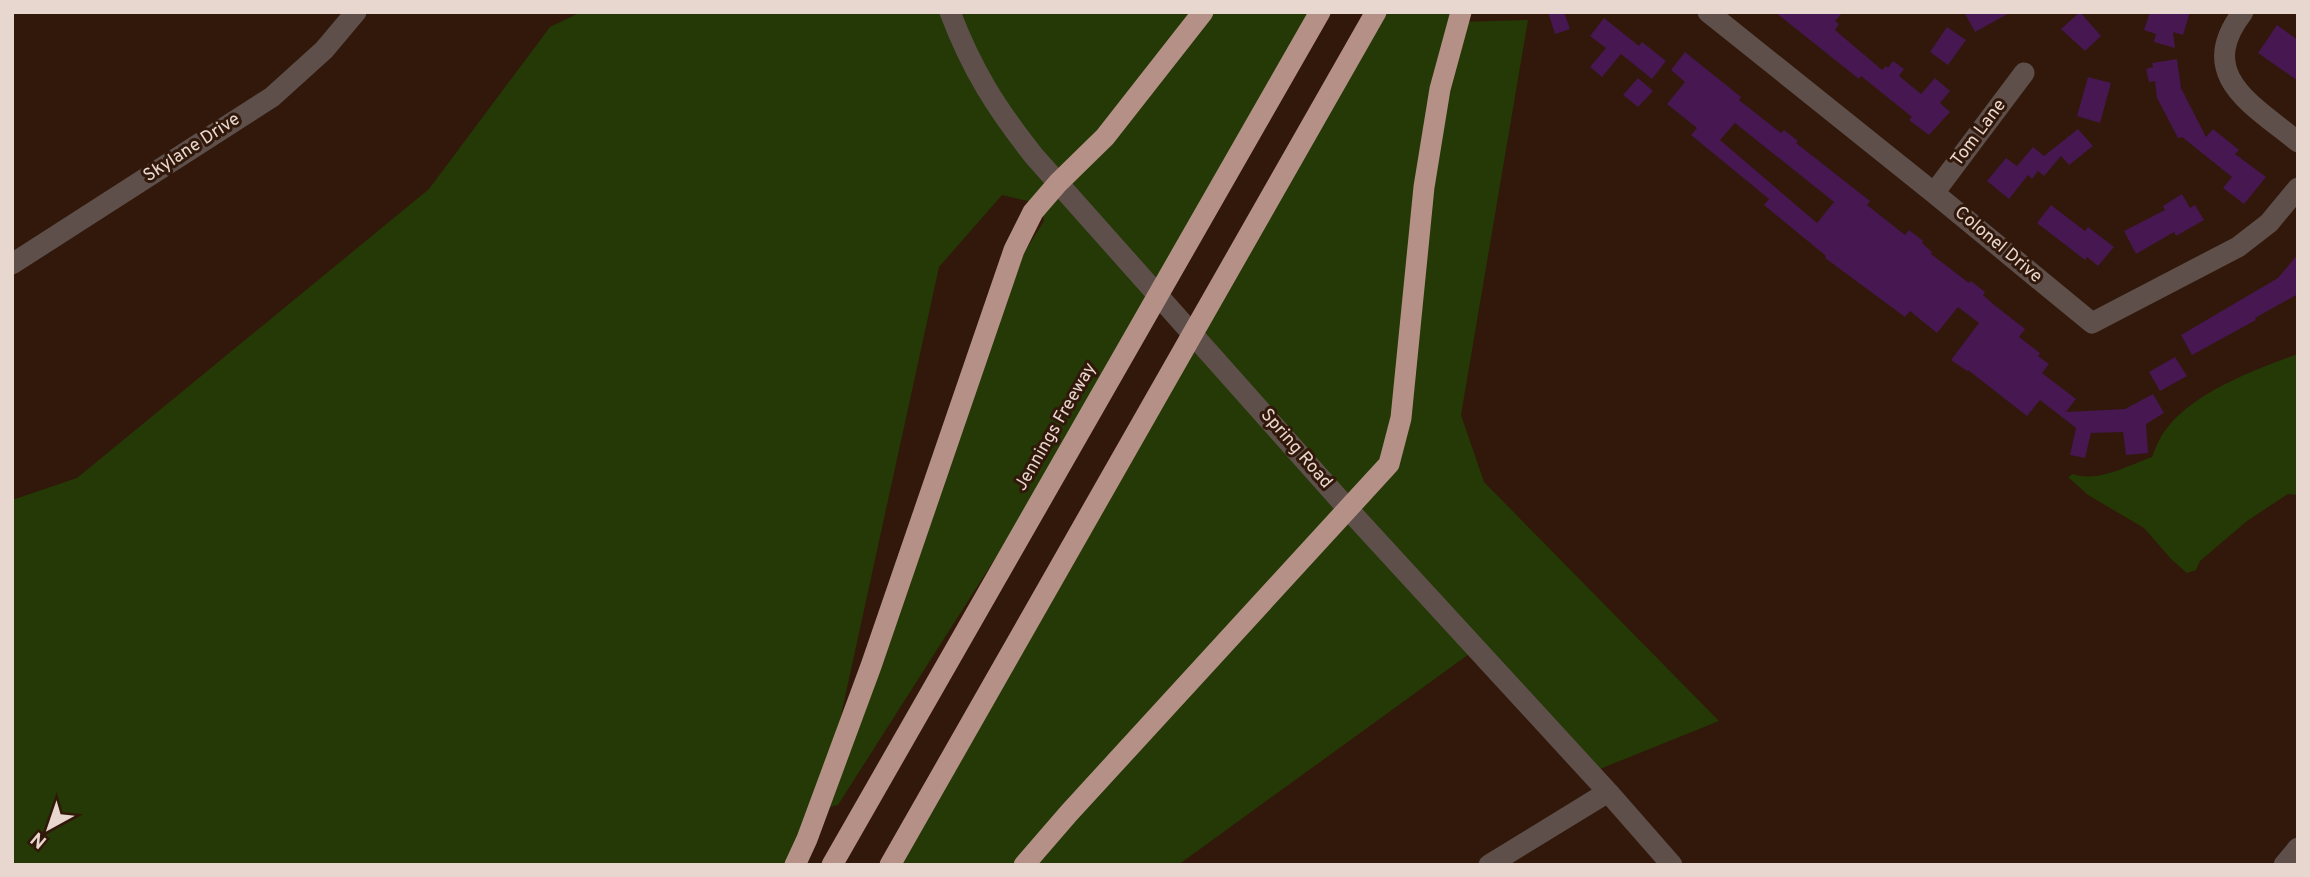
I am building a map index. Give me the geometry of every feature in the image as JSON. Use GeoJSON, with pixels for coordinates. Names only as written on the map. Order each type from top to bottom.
{"type":"FeatureCollection","features":[{"type":"Feature","properties":{"kind":"highway"},"geometry":{"type":"LineString","coordinates":[[795,865],[871,666],[1014,250],[1033,212],[1105,137],[1203,12]]}},
{"type":"Feature","properties":{"kind":"highway","name":"Jennings Freeway"},"geometry":{"type":"LineString","coordinates":[[832,865],[1320,12]]}},
{"type":"Feature","properties":{"kind":"highway"},"geometry":{"type":"LineString","coordinates":[[890,865],[1376,12]]}},
{"type":"Feature","properties":{"kind":"highway"},"geometry":{"type":"LineString","coordinates":[[1024,865],[1077,803],[1390,464],[1402,418],[1424,187],[1440,89],[1461,12]]}},
{"type":"Feature","properties":{"kind":"street","name":"Skylane Drive"},"geometry":{"type":"LineString","coordinates":[[12,264],[272,97],[324,50],[356,12]]}},
{"type":"Feature","properties":{"kind":"street","name":"Spring Road"},"geometry":{"type":"LineString","coordinates":[[950,12],[977,76],[1005,120],[1058,183],[1348,509],[1672,865]]}},
{"type":"Feature","properties":{"kind":"street","name":"Colonel Drive"},"geometry":{"type":"LineString","coordinates":[[1708,12],[1934,192],[2092,323],[2238,247],[2269,223],[2298,188]]}},
{"type":"Feature","properties":{"kind":"street"},"geometry":{"type":"LineString","coordinates":[[2243,12],[2228,35],[2224,64],[2227,74],[2246,99],[2298,142]]}},
{"type":"Feature","properties":{"kind":"street","name":"Tom Lane"},"geometry":{"type":"LineString","coordinates":[[1934,192],[2024,73]]}},
{"type":"Feature","properties":{"kind":"street"},"geometry":{"type":"LineString","coordinates":[[1489,865],[1608,792]]}},
{"type":"Feature","properties":{"kind":"street"},"geometry":{"type":"LineString","coordinates":[[2284,865],[2298,848]]}},
{"type":"Feature","properties":{"kind":"green space"},"geometry":{"type":"Polygon","coordinates":[[[581,12],[1320,12],[1117,367],[838,805],[830,807],[1022,256],[1044,221],[1040,204],[1002,195],[939,267],[824,793],[795,865],[12,865],[12,500],[77,478],[429,189],[550,27],[581,12]]]}},
{"type":"Feature","properties":{"kind":"green space"},"geometry":{"type":"Polygon","coordinates":[[[1376,12],[1461,12],[1459,22],[1528,20],[1461,415],[1484,482],[1719,721],[1590,773],[1476,649],[1178,865],[890,865],[1376,12]]]}},
{"type":"Feature","properties":{"kind":"green space"},"geometry":{"type":"Polygon","coordinates":[[[2298,354],[2298,495],[2288,494],[2247,521],[2200,561],[2196,570],[2187,573],[2144,528],[2088,495],[2068,477],[2073,474],[2103,475],[2152,457],[2165,431],[2193,403],[2227,383],[2298,354]]]}},
{"type":"Feature","properties":{"kind":"building"},"geometry":{"type":"Polygon","coordinates":[[[1548,12],[1564,12],[1570,29],[1555,34],[1548,12]]]}},
{"type":"Feature","properties":{"kind":"building"},"geometry":{"type":"Polygon","coordinates":[[[1775,12],[1843,12],[1835,21],[1839,24],[1835,30],[1882,70],[1886,66],[1888,68],[1893,61],[1904,69],[1899,76],[1921,94],[1935,78],[1950,91],[1940,103],[1950,112],[1929,135],[1909,120],[1912,117],[1861,76],[1859,79],[1775,12]]]}},
{"type":"Feature","properties":{"kind":"building"},"geometry":{"type":"Polygon","coordinates":[[[1964,12],[2011,12],[1975,32],[1964,12]]]}},
{"type":"Feature","properties":{"kind":"building"},"geometry":{"type":"Polygon","coordinates":[[[2080,12],[2101,36],[2085,51],[2061,29],[2080,12]]]}},
{"type":"Feature","properties":{"kind":"building"},"geometry":{"type":"Polygon","coordinates":[[[2150,12],[2190,12],[2183,35],[2173,32],[2175,48],[2154,42],[2156,34],[2144,30],[2150,12]]]}},
{"type":"Feature","properties":{"kind":"building"},"geometry":{"type":"Polygon","coordinates":[[[1604,18],[1639,46],[1642,42],[1666,61],[1652,79],[1621,54],[1602,77],[1590,67],[1606,48],[1590,36],[1604,18]]]}},
{"type":"Feature","properties":{"kind":"building"},"geometry":{"type":"Polygon","coordinates":[[[2277,25],[2298,40],[2298,81],[2258,53],[2277,25]]]}},
{"type":"Feature","properties":{"kind":"building"},"geometry":{"type":"Polygon","coordinates":[[[1947,27],[1966,40],[1948,65],[1930,52],[1947,27]]]}},
{"type":"Feature","properties":{"kind":"building"},"geometry":{"type":"Polygon","coordinates":[[[1685,52],[1741,97],[1739,100],[1781,133],[1784,130],[1798,141],[1796,143],[1870,201],[1867,205],[1905,235],[1909,230],[1923,241],[1931,254],[1985,292],[1983,295],[2025,329],[2019,337],[2040,353],[2038,356],[2049,364],[2042,373],[2076,399],[2066,412],[2125,409],[2153,394],[2164,413],[2146,424],[2148,453],[2126,455],[2123,432],[2091,433],[2085,458],[2070,455],[2076,428],[2040,400],[2027,416],[1951,360],[1979,323],[1958,307],[1937,333],[1910,311],[1905,317],[1825,258],[1826,256],[1764,205],[1769,199],[1691,135],[1697,128],[1667,104],[1685,82],[1671,70],[1685,52]],[[1735,123],[1720,140],[1817,223],[1834,202],[1735,123]]]}},
{"type":"Feature","properties":{"kind":"building"},"geometry":{"type":"Polygon","coordinates":[[[2177,59],[2181,88],[2206,137],[2213,129],[2239,150],[2235,154],[2266,177],[2244,204],[2223,188],[2232,177],[2182,137],[2178,138],[2157,98],[2155,81],[2149,82],[2146,69],[2153,67],[2152,63],[2177,59]]]}},
{"type":"Feature","properties":{"kind":"building"},"geometry":{"type":"Polygon","coordinates":[[[2088,77],[2111,83],[2100,123],[2077,116],[2088,77]]]}},
{"type":"Feature","properties":{"kind":"building"},"geometry":{"type":"Polygon","coordinates":[[[1638,78],[1653,91],[1638,107],[1623,95],[1638,78]]]}},
{"type":"Feature","properties":{"kind":"building"},"geometry":{"type":"Polygon","coordinates":[[[2078,129],[2093,146],[2069,165],[2061,156],[2044,176],[2038,171],[2032,179],[2028,175],[2009,199],[1987,181],[2006,158],[2017,166],[2033,147],[2044,156],[2078,129]]]}},
{"type":"Feature","properties":{"kind":"building"},"geometry":{"type":"Polygon","coordinates":[[[2182,194],[2190,208],[2195,205],[2204,220],[2176,236],[2174,232],[2136,254],[2124,231],[2165,210],[2163,206],[2182,194]]]}},
{"type":"Feature","properties":{"kind":"building"},"geometry":{"type":"Polygon","coordinates":[[[2051,205],[2085,231],[2088,227],[2114,247],[2098,266],[2087,257],[2085,260],[2037,223],[2051,205]]]}},
{"type":"Feature","properties":{"kind":"building"},"geometry":{"type":"Polygon","coordinates":[[[2298,254],[2298,294],[2192,355],[2181,335],[2278,278],[2298,254]]]}},
{"type":"Feature","properties":{"kind":"building"},"geometry":{"type":"Polygon","coordinates":[[[2175,357],[2187,376],[2160,391],[2149,372],[2175,357]]]}}]}
